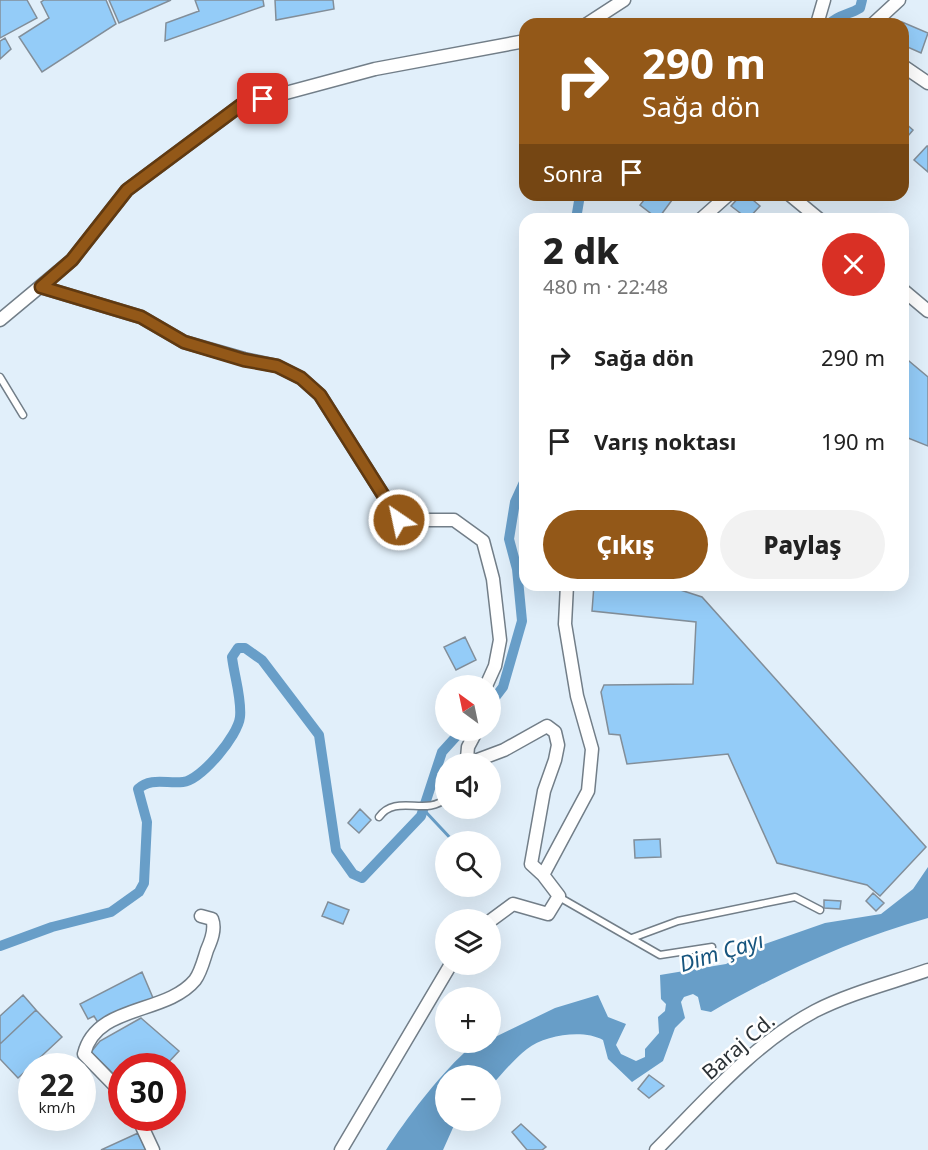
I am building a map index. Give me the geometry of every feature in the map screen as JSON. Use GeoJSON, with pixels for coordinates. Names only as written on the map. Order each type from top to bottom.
{"type":"FeatureCollection","features":[{"type":"Feature","properties":{"kind":"street"},"geometry":{"type":"LineString","coordinates":[[596,18],[624,0]]}},
{"type":"Feature","properties":{"kind":"street"},"geometry":{"type":"LineString","coordinates":[[819,18],[824,0]]}},
{"type":"Feature","properties":{"kind":"street"},"geometry":{"type":"LineString","coordinates":[[880,18],[899,0]]}},
{"type":"Feature","properties":{"kind":"street"},"geometry":{"type":"LineString","coordinates":[[0,320],[72,260],[127,190],[241,105],[375,69],[519,42]]}},
{"type":"Feature","properties":{"kind":"street"},"geometry":{"type":"LineString","coordinates":[[909,70],[928,83]]}},
{"type":"Feature","properties":{"kind":"street"},"geometry":{"type":"LineString","coordinates":[[708,213],[721,201]]}},
{"type":"Feature","properties":{"kind":"street"},"geometry":{"type":"LineString","coordinates":[[797,201],[812,213]]}},
{"type":"Feature","properties":{"kind":"street"},"geometry":{"type":"LineString","coordinates":[[41,287],[141,317],[184,342],[244,360],[277,366],[301,378],[320,395],[399,520],[454,520],[483,541],[493,579],[500,640],[491,675]]}},
{"type":"Feature","properties":{"kind":"street"},"geometry":{"type":"LineString","coordinates":[[909,295],[928,311]]}},
{"type":"Feature","properties":{"kind":"street"},"geometry":{"type":"LineString","coordinates":[[543,875],[588,791],[592,748],[577,696],[564,624],[567,591]]}},
{"type":"Feature","properties":{"kind":"street"},"geometry":{"type":"LineString","coordinates":[[495,753],[547,726],[555,732],[558,745],[544,791],[542,814],[533,845],[531,864],[559,896],[548,914],[513,904],[501,913]]}},
{"type":"Feature","properties":{"kind":"street"},"geometry":{"type":"LineString","coordinates":[[108,1079],[84,1054],[88,1039],[114,1019],[175,997],[195,979],[211,940],[214,924],[212,919],[201,916]]}},
{"type":"Feature","properties":{"kind":"street","name":"Baraj Cd."},"geometry":{"type":"LineString","coordinates":[[656,1150],[746,1060],[778,1033],[837,1002],[928,970]]}},
{"type":"Feature","properties":{"kind":"street"},"geometry":{"type":"LineString","coordinates":[[341,1150],[444,975]]}},
{"type":"Feature","properties":{"kind":"street"},"geometry":{"type":"LineString","coordinates":[[144,1131],[153,1150]]}},
{"type":"Feature","properties":{"kind":"lane"},"geometry":{"type":"LineString","coordinates":[[0,377],[23,415]]}},
{"type":"Feature","properties":{"kind":"lane"},"geometry":{"type":"LineString","coordinates":[[379,817],[384,808],[392,805],[429,806],[435,803]]}},
{"type":"Feature","properties":{"kind":"lane"},"geometry":{"type":"LineString","coordinates":[[559,896],[660,955],[712,947]]}},
{"type":"Feature","properties":{"kind":"lane"},"geometry":{"type":"LineString","coordinates":[[632,938],[678,921],[795,897],[820,910]]}},
{"type":"Feature","properties":{"kind":"water"},"geometry":{"type":"Polygon","coordinates":[[[928,867],[928,918],[871,936],[816,958],[711,1012],[701,1010],[698,997],[693,994],[684,997],[681,1002],[685,1018],[675,1028],[663,1061],[632,1082],[608,1059],[603,1040],[575,1034],[554,1037],[535,1044],[501,1075],[501,1065],[452,1065],[464,1053],[501,1053],[501,1034],[555,1008],[598,995],[608,1017],[626,1024],[616,1045],[621,1054],[636,1061],[645,1057],[645,1049],[659,1033],[658,1017],[665,1011],[666,1004],[661,999],[660,975],[726,964],[759,946],[825,923],[881,914],[913,889],[928,867]]]}},
{"type":"Feature","properties":{"kind":"water"},"geometry":{"type":"Polygon","coordinates":[[[435,1084],[435,1131],[452,1131],[443,1150],[386,1150],[413,1112],[435,1084]]]}},
{"type":"Feature","properties":{"kind":"building"},"geometry":{"type":"Polygon","coordinates":[[[0,0],[27,0],[37,18],[0,38],[0,0]]]}},
{"type":"Feature","properties":{"kind":"building"},"geometry":{"type":"Polygon","coordinates":[[[44,0],[106,0],[116,24],[42,72],[19,37],[49,18],[41,2],[44,0]]]}},
{"type":"Feature","properties":{"kind":"building"},"geometry":{"type":"Polygon","coordinates":[[[109,0],[171,0],[119,23],[109,0]]]}},
{"type":"Feature","properties":{"kind":"building"},"geometry":{"type":"Polygon","coordinates":[[[195,0],[263,0],[264,6],[165,41],[166,23],[199,11],[195,0]]]}},
{"type":"Feature","properties":{"kind":"building"},"geometry":{"type":"Polygon","coordinates":[[[275,0],[333,0],[334,9],[276,20],[275,0]]]}},
{"type":"Feature","properties":{"kind":"building"},"geometry":{"type":"Polygon","coordinates":[[[909,25],[928,33],[921,53],[909,48],[909,25]]]}},
{"type":"Feature","properties":{"kind":"building"},"geometry":{"type":"Polygon","coordinates":[[[5,38],[11,49],[0,59],[0,41],[5,38]]]}},
{"type":"Feature","properties":{"kind":"building"},"geometry":{"type":"Polygon","coordinates":[[[928,146],[928,172],[914,160],[928,146]]]}},
{"type":"Feature","properties":{"kind":"building"},"geometry":{"type":"Polygon","coordinates":[[[643,201],[671,201],[662,213],[650,213],[640,205],[643,201]]]}},
{"type":"Feature","properties":{"kind":"building"},"geometry":{"type":"Polygon","coordinates":[[[736,201],[754,201],[760,206],[754,213],[740,213],[731,206],[736,201]]]}},
{"type":"Feature","properties":{"kind":"building"},"geometry":{"type":"Polygon","coordinates":[[[909,361],[928,377],[928,446],[909,438],[909,361]]]}},
{"type":"Feature","properties":{"kind":"building"},"geometry":{"type":"Polygon","coordinates":[[[594,591],[684,591],[702,597],[926,847],[880,896],[867,885],[777,863],[728,754],[627,764],[620,735],[609,734],[601,692],[604,685],[693,684],[696,622],[592,611],[594,591]]]}},
{"type":"Feature","properties":{"kind":"building"},"geometry":{"type":"Polygon","coordinates":[[[465,637],[476,660],[456,670],[444,647],[465,637]]]}},
{"type":"Feature","properties":{"kind":"building"},"geometry":{"type":"Polygon","coordinates":[[[360,809],[371,820],[359,833],[348,823],[360,809]]]}},
{"type":"Feature","properties":{"kind":"building"},"geometry":{"type":"Polygon","coordinates":[[[660,839],[661,857],[635,858],[634,840],[660,839]]]}},
{"type":"Feature","properties":{"kind":"building"},"geometry":{"type":"Polygon","coordinates":[[[873,893],[884,903],[876,911],[866,901],[873,893]]]}},
{"type":"Feature","properties":{"kind":"building"},"geometry":{"type":"Polygon","coordinates":[[[824,900],[841,901],[840,909],[824,908],[824,900]]]}},
{"type":"Feature","properties":{"kind":"building"},"geometry":{"type":"Polygon","coordinates":[[[328,902],[349,910],[343,924],[322,916],[328,902]]]}},
{"type":"Feature","properties":{"kind":"building"},"geometry":{"type":"Polygon","coordinates":[[[142,972],[153,998],[100,1026],[94,1016],[88,1019],[80,1004],[142,972]]]}},
{"type":"Feature","properties":{"kind":"building"},"geometry":{"type":"Polygon","coordinates":[[[23,995],[36,1010],[0,1044],[0,1016],[23,995]]]}},
{"type":"Feature","properties":{"kind":"building"},"geometry":{"type":"Polygon","coordinates":[[[36,1010],[62,1037],[45,1053],[18,1053],[18,1078],[0,1059],[0,1044],[36,1010]]]}},
{"type":"Feature","properties":{"kind":"building"},"geometry":{"type":"Polygon","coordinates":[[[141,1018],[179,1051],[177,1053],[108,1053],[108,1068],[96,1057],[96,1053],[91,1052],[100,1041],[141,1018]]]}},
{"type":"Feature","properties":{"kind":"building"},"geometry":{"type":"Polygon","coordinates":[[[649,1075],[664,1086],[649,1098],[638,1089],[649,1075]]]}},
{"type":"Feature","properties":{"kind":"building"},"geometry":{"type":"Polygon","coordinates":[[[521,1124],[546,1147],[542,1150],[527,1150],[512,1132],[521,1124]]]}},
{"type":"Feature","properties":{"kind":"building"},"geometry":{"type":"Polygon","coordinates":[[[138,1133],[146,1150],[101,1150],[138,1133]]]}},
{"type":"Feature","properties":{"kind":"waterway"},"geometry":{"type":"LineString","coordinates":[[837,18],[860,8],[862,0]]}},
{"type":"Feature","properties":{"kind":"waterway"},"geometry":{"type":"LineString","coordinates":[[577,213],[579,201]]}},
{"type":"Feature","properties":{"kind":"waterway"},"geometry":{"type":"LineString","coordinates":[[519,493],[515,502],[509,539],[517,569],[519,590]]}},
{"type":"Feature","properties":{"kind":"waterway"},"geometry":{"type":"LineString","coordinates":[[501,690],[522,621],[519,591]]}},
{"type":"Feature","properties":{"kind":"waterway"},"geometry":{"type":"LineString","coordinates":[[0,946],[52,927],[111,912],[139,892],[144,883],[147,822],[138,789],[148,783],[183,782],[191,779],[208,766],[226,745],[240,717],[239,695],[232,657],[238,648],[245,648],[262,660],[319,735],[336,850],[353,874],[362,878],[421,816],[442,752],[452,741]]}},
{"type":"Feature","properties":{"kind":"waterway"},"geometry":{"type":"LineString","coordinates":[[424,810],[444,831]]}},
{"type":"Feature","properties":{"kind":"route"},"geometry":{"type":"LineString","coordinates":[[263,99],[241,105],[127,190],[72,260],[41,287],[141,317],[184,342],[244,360],[277,366],[301,378],[320,395],[399,520]]}},
{"type":"Feature","properties":{"kind":"water label","name":"Dim Çayı"},"geometry":{"type":"Point","coordinates":[721,951]}}]}
